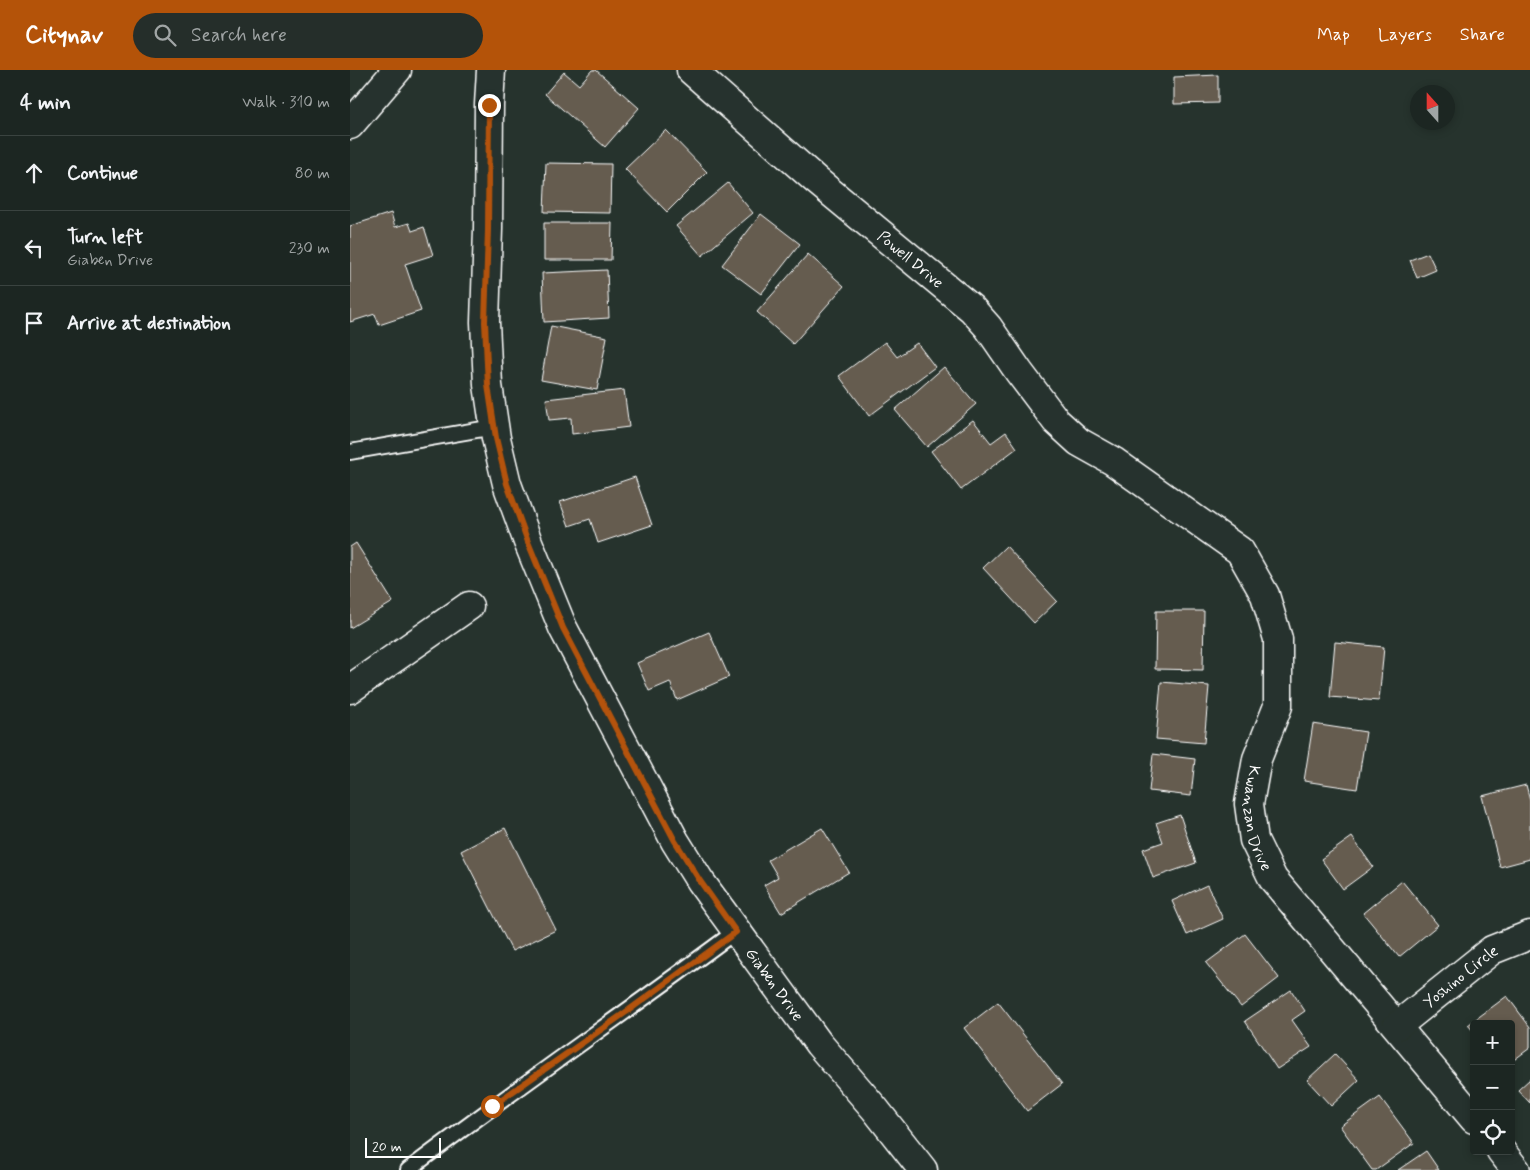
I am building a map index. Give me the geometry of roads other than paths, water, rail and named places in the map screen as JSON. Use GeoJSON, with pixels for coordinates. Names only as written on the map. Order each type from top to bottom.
{"type":"FeatureCollection","features":[{"type":"Feature","properties":{"kind":"street"},"geometry":{"type":"LineString","coordinates":[[350,125],[397,70]]}},
{"type":"Feature","properties":{"kind":"street","name":"Giaben Drive"},"geometry":{"type":"LineString","coordinates":[[491,70],[485,322],[488,385],[494,427],[507,484],[528,542],[560,621],[675,841],[700,881],[819,1044],[875,1109],[923,1170]]}},
{"type":"Feature","properties":{"kind":"street","name":"Powell Drive"},"geometry":{"type":"LineString","coordinates":[[691,70],[818,181],[972,309],[988,327],[1018,372],[1056,420],[1079,442],[1113,461]]}},
{"type":"Feature","properties":{"kind":"street","name":"Kwanzan Drive"},"geometry":{"type":"LineString","coordinates":[[1113,461],[1240,551],[1266,595],[1278,639],[1278,706],[1255,768],[1249,804],[1254,840],[1273,879],[1470,1114]]}},
{"type":"Feature","properties":{"kind":"street"},"geometry":{"type":"LineString","coordinates":[[350,689],[469,606]]}},
{"type":"Feature","properties":{"kind":"street","name":"Yoshino Circle"},"geometry":{"type":"LineString","coordinates":[[1397,1026],[1492,950],[1530,935]]}},
{"type":"Feature","properties":{"kind":"street"},"geometry":{"type":"LineString","coordinates":[[1504,1155],[1516,1170]]}},
{"type":"Feature","properties":{"kind":"lane"},"geometry":{"type":"LineString","coordinates":[[350,452],[494,427]]}},
{"type":"Feature","properties":{"kind":"lane"},"geometry":{"type":"LineString","coordinates":[[408,1170],[492,1106],[736,932]]}}]}
